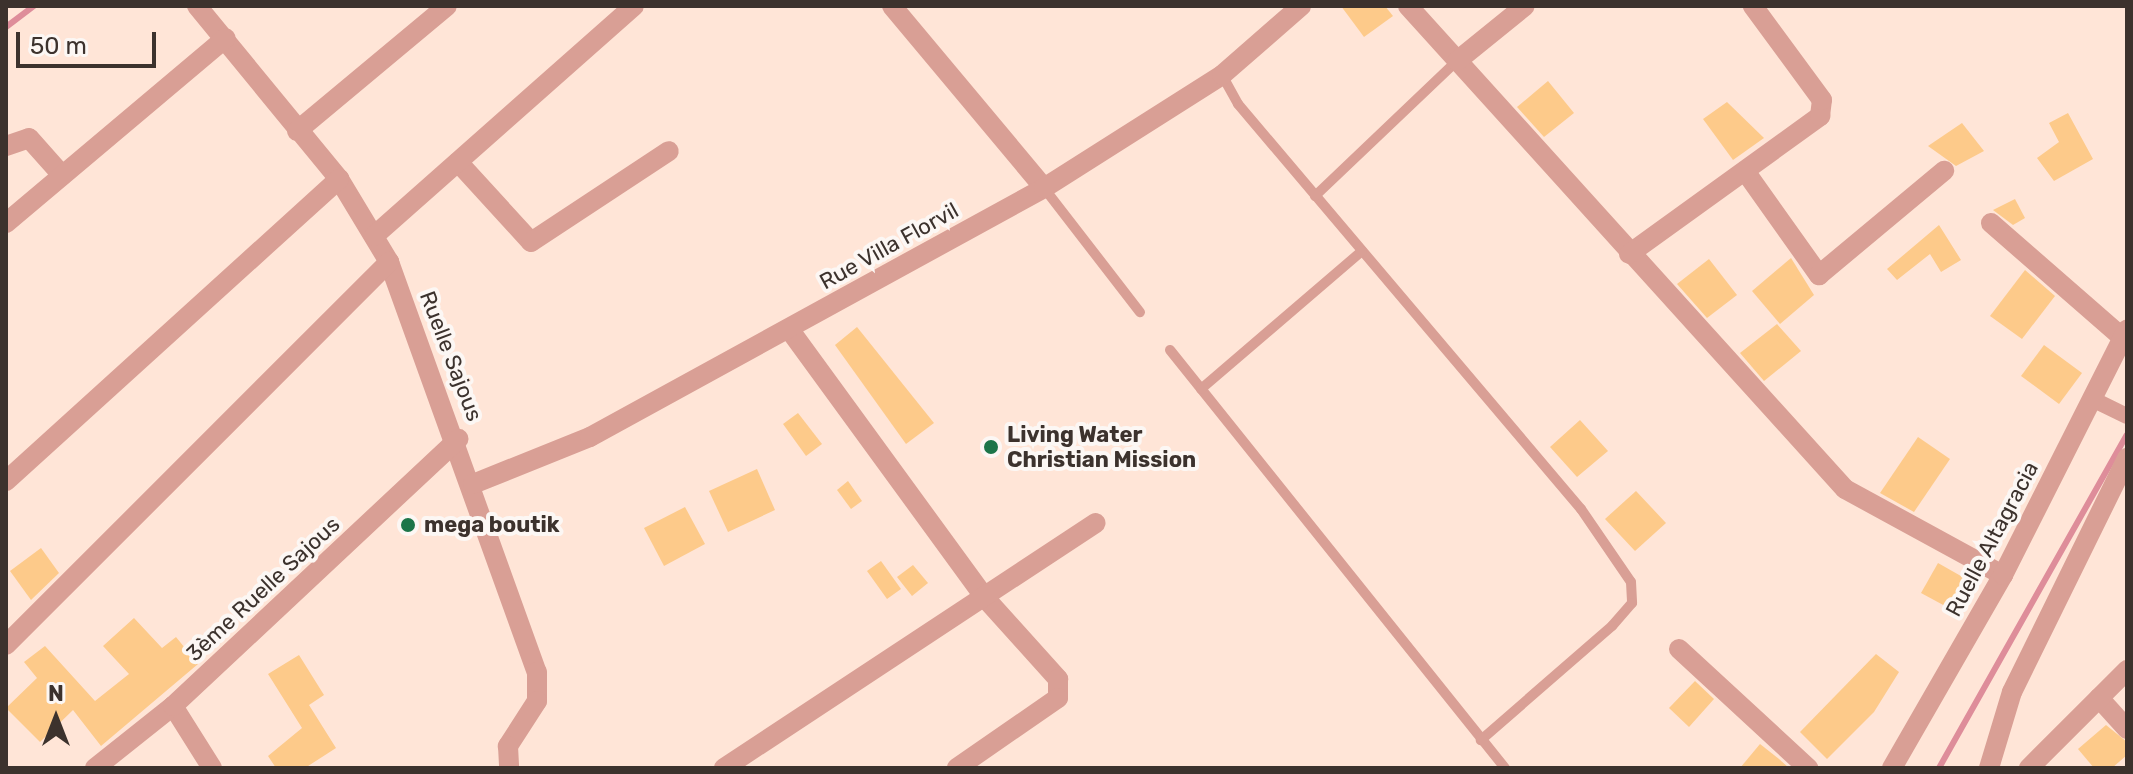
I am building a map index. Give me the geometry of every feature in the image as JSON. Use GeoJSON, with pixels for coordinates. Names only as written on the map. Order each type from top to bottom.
{"type":"FeatureCollection","features":[{"type":"Feature","properties":{"kind":"street","name":"Ruelle Sajous"},"geometry":{"type":"LineString","coordinates":[[197,6],[339,179],[389,262],[458,439],[537,672],[537,701],[508,746],[509,768]]}},
{"type":"Feature","properties":{"kind":"street"},"geometry":{"type":"LineString","coordinates":[[297,131],[447,6]]}},
{"type":"Feature","properties":{"kind":"street"},"geometry":{"type":"LineString","coordinates":[[374,236],[634,6]]}},
{"type":"Feature","properties":{"kind":"street"},"geometry":{"type":"LineString","coordinates":[[892,6],[1044,188]]}},
{"type":"Feature","properties":{"kind":"street","name":"Rue Villa Florvil"},"geometry":{"type":"LineString","coordinates":[[473,484],[590,437],[1044,188],[1222,75],[1301,6]]}},
{"type":"Feature","properties":{"kind":"street"},"geometry":{"type":"LineString","coordinates":[[1408,6],[1629,254],[1845,489],[2003,575]]}},
{"type":"Feature","properties":{"kind":"street"},"geometry":{"type":"LineString","coordinates":[[1457,61],[1525,6]]}},
{"type":"Feature","properties":{"kind":"street"},"geometry":{"type":"LineString","coordinates":[[1629,254],[1820,116],[1824,105],[1753,6]]}},
{"type":"Feature","properties":{"kind":"street"},"geometry":{"type":"LineString","coordinates":[[6,223],[226,38]]}},
{"type":"Feature","properties":{"kind":"street"},"geometry":{"type":"LineString","coordinates":[[6,146],[29,138],[62,175]]}},
{"type":"Feature","properties":{"kind":"street"},"geometry":{"type":"LineString","coordinates":[[458,162],[531,242],[669,151]]}},
{"type":"Feature","properties":{"kind":"street"},"geometry":{"type":"LineString","coordinates":[[1745,171],[1819,275],[1944,171]]}},
{"type":"Feature","properties":{"kind":"street"},"geometry":{"type":"LineString","coordinates":[[6,481],[339,179]]}},
{"type":"Feature","properties":{"kind":"street"},"geometry":{"type":"LineString","coordinates":[[1991,223],[2125,334]]}},
{"type":"Feature","properties":{"kind":"street"},"geometry":{"type":"LineString","coordinates":[[6,645],[389,262]]}},
{"type":"Feature","properties":{"kind":"street"},"geometry":{"type":"LineString","coordinates":[[789,329],[986,599],[1058,679],[1060,693],[957,768]]}},
{"type":"Feature","properties":{"kind":"street","name":"Ruelle Altagracia"},"geometry":{"type":"LineString","coordinates":[[1892,768],[2003,575],[2125,334]]}},
{"type":"Feature","properties":{"kind":"street"},"geometry":{"type":"LineString","coordinates":[[2092,399],[2127,416]]}},
{"type":"Feature","properties":{"kind":"street","name":"3ème Ruelle Sajous"},"geometry":{"type":"LineString","coordinates":[[95,768],[173,706],[458,439]]}},
{"type":"Feature","properties":{"kind":"street"},"geometry":{"type":"LineString","coordinates":[[1989,768],[2012,692],[2127,458]]}},
{"type":"Feature","properties":{"kind":"street"},"geometry":{"type":"LineString","coordinates":[[724,768],[986,599],[1096,523]]}},
{"type":"Feature","properties":{"kind":"street"},"geometry":{"type":"LineString","coordinates":[[1679,649],[1808,768]]}},
{"type":"Feature","properties":{"kind":"street"},"geometry":{"type":"LineString","coordinates":[[2029,768],[2127,670]]}},
{"type":"Feature","properties":{"kind":"street"},"geometry":{"type":"LineString","coordinates":[[2099,698],[2127,729]]}},
{"type":"Feature","properties":{"kind":"street"},"geometry":{"type":"LineString","coordinates":[[173,706],[212,768]]}},
{"type":"Feature","properties":{"kind":"lane"},"geometry":{"type":"LineString","coordinates":[[1315,196],[1457,61]]}},
{"type":"Feature","properties":{"kind":"lane"},"geometry":{"type":"LineString","coordinates":[[1222,75],[1238,104],[1581,509],[1631,582],[1632,603],[1612,626],[1481,740]]}},
{"type":"Feature","properties":{"kind":"lane"},"geometry":{"type":"LineString","coordinates":[[1044,188],[1140,312]]}},
{"type":"Feature","properties":{"kind":"lane"},"geometry":{"type":"LineString","coordinates":[[1201,389],[1362,251]]}},
{"type":"Feature","properties":{"kind":"lane"},"geometry":{"type":"LineString","coordinates":[[1170,350],[1505,768]]}},
{"type":"Feature","properties":{"kind":"building"},"geometry":{"type":"Polygon","coordinates":[[[1341,6],[1385,6],[1393,16],[1364,37],[1341,6]]]}},
{"type":"Feature","properties":{"kind":"building"},"geometry":{"type":"Polygon","coordinates":[[[1548,81],[1574,113],[1544,137],[1517,107],[1548,81]]]}},
{"type":"Feature","properties":{"kind":"building"},"geometry":{"type":"Polygon","coordinates":[[[1727,102],[1764,138],[1733,160],[1703,119],[1727,102]]]}},
{"type":"Feature","properties":{"kind":"building"},"geometry":{"type":"Polygon","coordinates":[[[2068,113],[2093,159],[2054,181],[2037,158],[2059,142],[2049,123],[2068,113]]]}},
{"type":"Feature","properties":{"kind":"building"},"geometry":{"type":"Polygon","coordinates":[[[1962,123],[1984,151],[1956,166],[1928,146],[1962,123]]]}},
{"type":"Feature","properties":{"kind":"building"},"geometry":{"type":"Polygon","coordinates":[[[2015,199],[2025,218],[2013,225],[1993,210],[2015,199]]]}},
{"type":"Feature","properties":{"kind":"building"},"geometry":{"type":"Polygon","coordinates":[[[1939,225],[1961,260],[1941,272],[1930,254],[1897,280],[1887,269],[1939,225]]]}},
{"type":"Feature","properties":{"kind":"building"},"geometry":{"type":"Polygon","coordinates":[[[1791,258],[1814,295],[1780,324],[1752,291],[1791,258]]]}},
{"type":"Feature","properties":{"kind":"building"},"geometry":{"type":"Polygon","coordinates":[[[1709,259],[1737,295],[1707,318],[1677,284],[1709,259]]]}},
{"type":"Feature","properties":{"kind":"building"},"geometry":{"type":"Polygon","coordinates":[[[2025,270],[2055,296],[2022,339],[1990,316],[2025,270]]]}},
{"type":"Feature","properties":{"kind":"building"},"geometry":{"type":"Polygon","coordinates":[[[1777,324],[1801,351],[1764,381],[1740,353],[1777,324]]]}},
{"type":"Feature","properties":{"kind":"building"},"geometry":{"type":"Polygon","coordinates":[[[857,327],[934,423],[906,444],[835,345],[857,327]]]}},
{"type":"Feature","properties":{"kind":"building"},"geometry":{"type":"Polygon","coordinates":[[[2044,345],[2082,373],[2059,404],[2021,376],[2044,345]]]}},
{"type":"Feature","properties":{"kind":"building"},"geometry":{"type":"Polygon","coordinates":[[[798,413],[822,444],[806,456],[783,424],[798,413]]]}},
{"type":"Feature","properties":{"kind":"building"},"geometry":{"type":"Polygon","coordinates":[[[1580,420],[1608,451],[1577,477],[1550,447],[1580,420]]]}},
{"type":"Feature","properties":{"kind":"building"},"geometry":{"type":"Polygon","coordinates":[[[1918,437],[1950,459],[1914,512],[1880,493],[1918,437]]]}},
{"type":"Feature","properties":{"kind":"building"},"geometry":{"type":"Polygon","coordinates":[[[757,469],[775,510],[728,532],[709,491],[757,469]]]}},
{"type":"Feature","properties":{"kind":"building"},"geometry":{"type":"Polygon","coordinates":[[[848,481],[862,501],[851,509],[837,490],[848,481]]]}},
{"type":"Feature","properties":{"kind":"building"},"geometry":{"type":"Polygon","coordinates":[[[1636,491],[1666,523],[1635,551],[1605,519],[1636,491]]]}},
{"type":"Feature","properties":{"kind":"building"},"geometry":{"type":"Polygon","coordinates":[[[685,507],[705,544],[664,566],[644,528],[685,507]]]}},
{"type":"Feature","properties":{"kind":"building"},"geometry":{"type":"Polygon","coordinates":[[[41,548],[59,573],[31,600],[10,571],[41,548]]]}},
{"type":"Feature","properties":{"kind":"building"},"geometry":{"type":"Polygon","coordinates":[[[881,561],[901,589],[887,599],[867,571],[881,561]]]}},
{"type":"Feature","properties":{"kind":"building"},"geometry":{"type":"Polygon","coordinates":[[[1938,563],[1975,584],[1958,613],[1921,593],[1938,563]]]}},
{"type":"Feature","properties":{"kind":"building"},"geometry":{"type":"Polygon","coordinates":[[[913,565],[928,583],[912,596],[897,577],[913,565]]]}},
{"type":"Feature","properties":{"kind":"building"},"geometry":{"type":"Polygon","coordinates":[[[134,618],[162,648],[176,637],[198,664],[101,746],[73,710],[40,742],[6,708],[37,678],[24,662],[45,646],[95,701],[129,674],[103,646],[134,618]]]}},
{"type":"Feature","properties":{"kind":"building"},"geometry":{"type":"Polygon","coordinates":[[[1876,654],[1899,672],[1874,712],[1827,759],[1800,732],[1876,654]]]}},
{"type":"Feature","properties":{"kind":"building"},"geometry":{"type":"Polygon","coordinates":[[[299,655],[324,695],[309,705],[336,748],[305,768],[276,768],[268,756],[302,728],[268,674],[299,655]]]}},
{"type":"Feature","properties":{"kind":"building"},"geometry":{"type":"Polygon","coordinates":[[[1695,681],[1714,699],[1689,727],[1669,708],[1695,681]]]}},
{"type":"Feature","properties":{"kind":"building"},"geometry":{"type":"Polygon","coordinates":[[[2106,725],[2127,742],[2127,755],[2112,768],[2094,768],[2078,749],[2106,725]]]}},
{"type":"Feature","properties":{"kind":"building"},"geometry":{"type":"Polygon","coordinates":[[[1760,744],[1779,759],[1789,768],[1740,768],[1760,744]]]}},
{"type":"Feature","properties":{"kind":"waterway"},"geometry":{"type":"LineString","coordinates":[[6,27],[34,6]]}},
{"type":"Feature","properties":{"kind":"waterway"},"geometry":{"type":"LineString","coordinates":[[1939,768],[2127,435]]}},
{"type":"Feature","properties":{"kind":"place","name":"Living Water Christian Mission"},"geometry":{"type":"Point","coordinates":[991,447]}},
{"type":"Feature","properties":{"kind":"place","name":"mega boutik"},"geometry":{"type":"Point","coordinates":[408,525]}}]}
